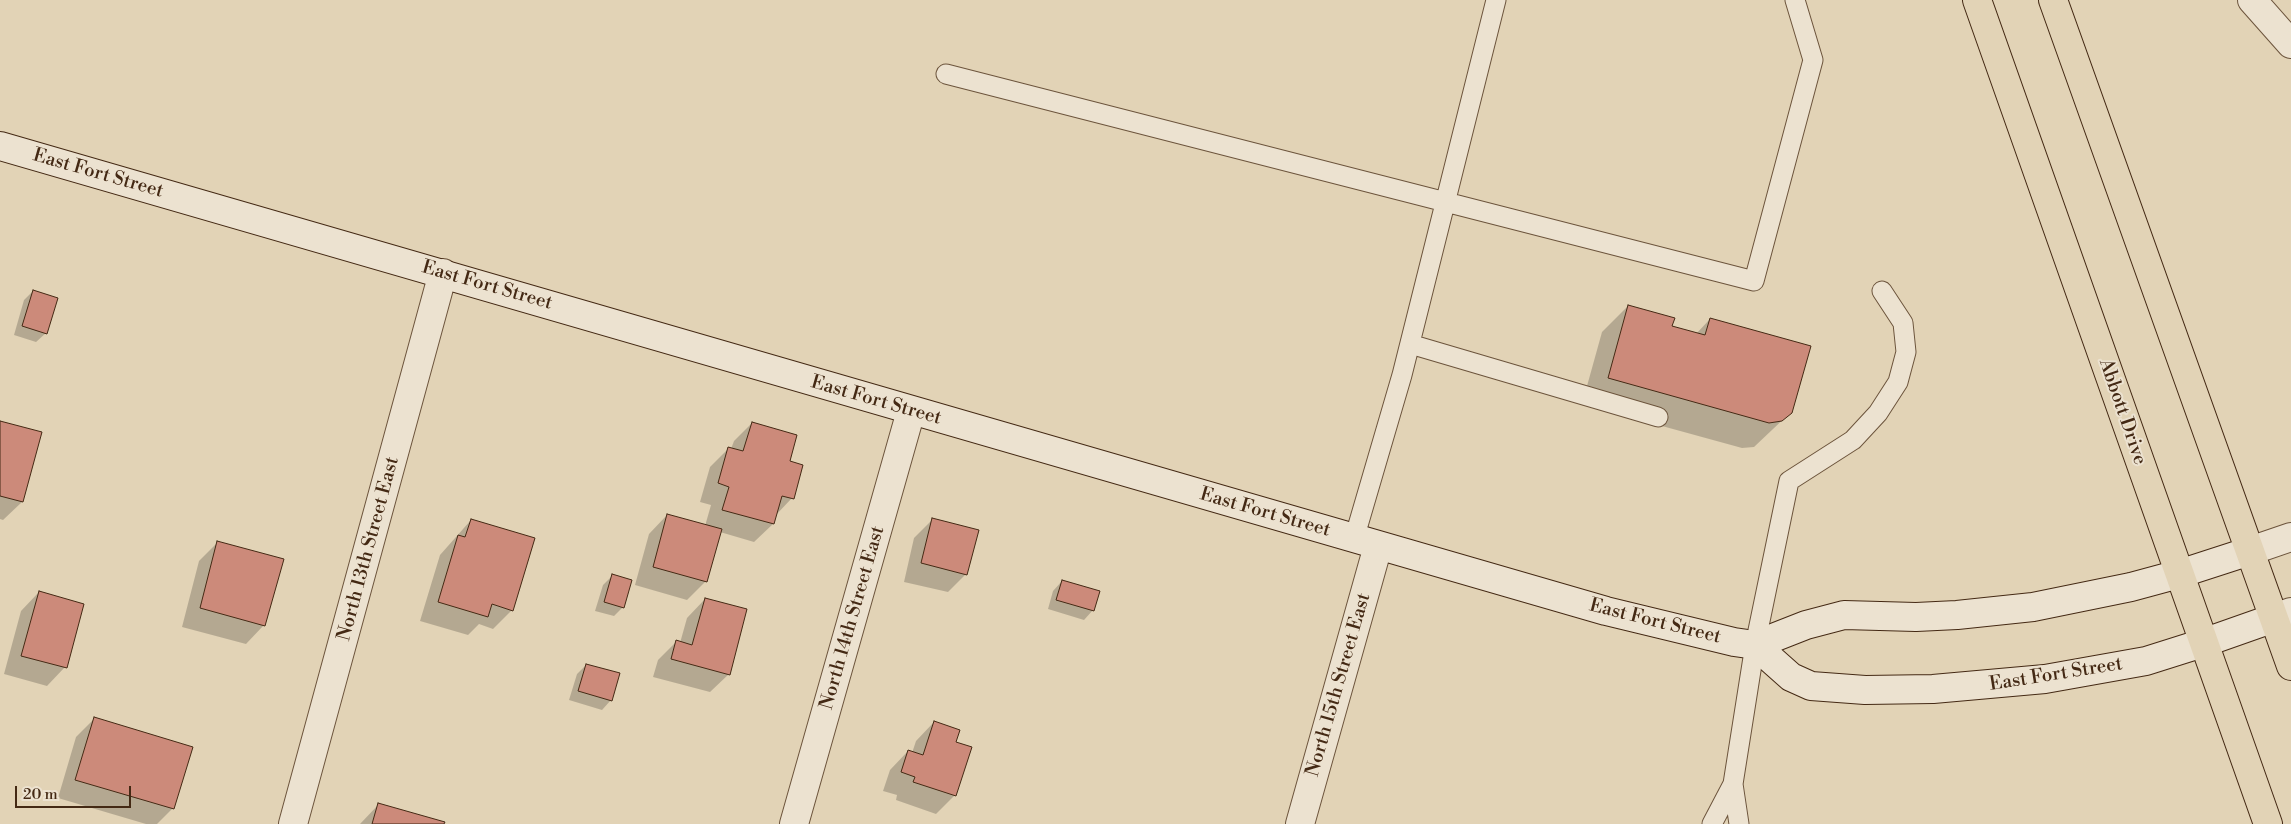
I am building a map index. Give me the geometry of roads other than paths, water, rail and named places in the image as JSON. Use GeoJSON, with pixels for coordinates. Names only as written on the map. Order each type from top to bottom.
{"type":"FeatureCollection","features":[{"type":"Feature","properties":{"kind":"highway","name":"Abbott Drive"},"geometry":{"type":"LineString","coordinates":[[1977,0],[2268,824]]}},
{"type":"Feature","properties":{"kind":"highway"},"geometry":{"type":"LineString","coordinates":[[2053,0],[2250,551],[2283,615],[2291,666]]}},
{"type":"Feature","properties":{"kind":"street"},"geometry":{"type":"LineString","coordinates":[[2252,0],[2291,44]]}},
{"type":"Feature","properties":{"kind":"street","name":"East Fort Street"},"geometry":{"type":"LineString","coordinates":[[0,146],[444,273],[911,411],[1643,621],[1755,645],[1791,677],[1811,686],[1896,691],[1967,688],[2045,679],[2146,661],[2283,615]]}},
{"type":"Feature","properties":{"kind":"street","name":"North 13th Street East"},"geometry":{"type":"LineString","coordinates":[[293,824],[444,273]]}},
{"type":"Feature","properties":{"kind":"street","name":"North 14th Street East"},"geometry":{"type":"LineString","coordinates":[[794,824],[911,411]]}},
{"type":"Feature","properties":{"kind":"street"},"geometry":{"type":"LineString","coordinates":[[1755,645],[1806,625],[1844,615],[1916,617],[2007,611],[2074,600],[2179,574],[2291,537]]}},
{"type":"Feature","properties":{"kind":"street","name":"North 15th Street East"},"geometry":{"type":"LineString","coordinates":[[1300,824],[1366,542]]}},
{"type":"Feature","properties":{"kind":"lane"},"geometry":{"type":"LineString","coordinates":[[1366,542],[1410,344],[1496,0]]}},
{"type":"Feature","properties":{"kind":"lane"},"geometry":{"type":"LineString","coordinates":[[946,74],[1754,281],[1813,60],[1795,0]]}},
{"type":"Feature","properties":{"kind":"lane"},"geometry":{"type":"LineString","coordinates":[[1739,824],[1733,784],[1755,645],[1790,481],[1853,440],[1878,413],[1898,382],[1906,352],[1902,323],[1882,291]]}},
{"type":"Feature","properties":{"kind":"lane"},"geometry":{"type":"LineString","coordinates":[[1410,344],[1658,417]]}},
{"type":"Feature","properties":{"kind":"lane"},"geometry":{"type":"LineString","coordinates":[[1712,824],[1733,784]]}}]}
